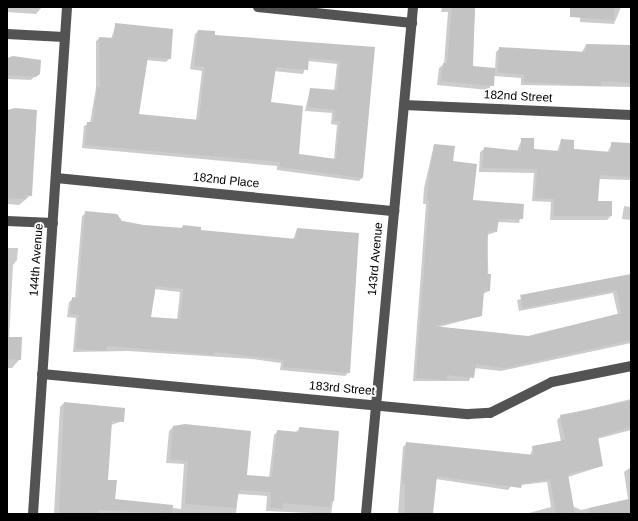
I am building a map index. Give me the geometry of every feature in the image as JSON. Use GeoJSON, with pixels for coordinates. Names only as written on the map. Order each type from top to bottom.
{"type":"FeatureCollection","features":[{"type":"Feature","properties":{"kind":"street","name":"144th Avenue"},"geometry":{"type":"LineString","coordinates":[[33,514],[67,7]]}},
{"type":"Feature","properties":{"kind":"street"},"geometry":{"type":"LineString","coordinates":[[258,7],[412,23]]}},
{"type":"Feature","properties":{"kind":"street","name":"143rd Avenue"},"geometry":{"type":"LineString","coordinates":[[366,514],[413,7]]}},
{"type":"Feature","properties":{"kind":"street"},"geometry":{"type":"LineString","coordinates":[[7,34],[64,37]]}},
{"type":"Feature","properties":{"kind":"street","name":"182nd Street"},"geometry":{"type":"LineString","coordinates":[[404,104],[631,115]]}},
{"type":"Feature","properties":{"kind":"street","name":"182nd Place"},"geometry":{"type":"LineString","coordinates":[[56,178],[394,211]]}},
{"type":"Feature","properties":{"kind":"street"},"geometry":{"type":"LineString","coordinates":[[7,221],[53,223]]}},
{"type":"Feature","properties":{"kind":"street","name":"183rd Street"},"geometry":{"type":"LineString","coordinates":[[42,374],[376,405],[490,413],[552,382],[631,366]]}},
{"type":"Feature","properties":{"kind":"building"},"geometry":{"type":"Polygon","coordinates":[[[452,7],[475,7],[473,66],[495,68],[494,86],[441,81],[443,63],[447,64],[452,7]]]}},
{"type":"Feature","properties":{"kind":"building"},"geometry":{"type":"Polygon","coordinates":[[[570,7],[614,7],[614,20],[570,17],[570,7]]]}},
{"type":"Feature","properties":{"kind":"building"},"geometry":{"type":"Polygon","coordinates":[[[115,23],[173,29],[171,59],[148,57],[139,114],[199,120],[205,67],[194,66],[198,30],[215,31],[215,35],[375,47],[363,178],[280,167],[280,162],[85,145],[87,122],[93,122],[97,87],[100,87],[99,37],[114,38],[115,23]],[[309,58],[308,70],[276,67],[271,102],[303,106],[299,154],[336,159],[340,121],[334,121],[335,110],[308,107],[310,88],[337,90],[340,61],[309,58]]]}},
{"type":"Feature","properties":{"kind":"building"},"geometry":{"type":"Polygon","coordinates":[[[586,44],[631,45],[631,83],[601,81],[601,86],[524,82],[524,74],[498,73],[499,47],[586,52],[586,44]]]}},
{"type":"Feature","properties":{"kind":"building"},"geometry":{"type":"Polygon","coordinates":[[[13,56],[41,60],[40,74],[36,77],[7,75],[7,58],[13,56]]]}},
{"type":"Feature","properties":{"kind":"building"},"geometry":{"type":"Polygon","coordinates":[[[15,108],[37,110],[32,196],[26,195],[26,199],[7,198],[7,110],[15,108]]]}},
{"type":"Feature","properties":{"kind":"building"},"geometry":{"type":"Polygon","coordinates":[[[521,138],[534,138],[534,149],[560,151],[561,139],[574,140],[574,149],[611,152],[611,142],[631,143],[631,177],[600,175],[598,201],[612,201],[612,216],[554,216],[554,199],[535,198],[537,169],[482,168],[484,147],[521,151],[521,138]]]}},
{"type":"Feature","properties":{"kind":"building"},"geometry":{"type":"Polygon","coordinates":[[[434,144],[455,146],[453,161],[477,164],[473,200],[524,204],[523,219],[499,219],[497,232],[488,231],[487,274],[491,274],[490,291],[484,291],[482,316],[433,326],[528,336],[621,313],[617,290],[523,308],[520,295],[631,274],[631,340],[505,368],[476,364],[474,378],[447,375],[447,380],[416,378],[429,201],[427,201],[428,183],[434,144]]]}},
{"type":"Feature","properties":{"kind":"building"},"geometry":{"type":"Polygon","coordinates":[[[85,211],[117,214],[122,221],[144,225],[183,228],[183,225],[201,227],[201,230],[296,239],[297,228],[359,233],[350,373],[283,367],[284,360],[214,352],[214,355],[107,346],[107,351],[76,349],[79,315],[70,314],[72,297],[78,298],[85,211]],[[156,286],[151,317],[180,319],[183,289],[156,286]]]}},
{"type":"Feature","properties":{"kind":"building"},"geometry":{"type":"Polygon","coordinates":[[[7,337],[22,337],[21,360],[7,359],[7,337]]]}},
{"type":"Feature","properties":{"kind":"building"},"geometry":{"type":"Polygon","coordinates":[[[631,401],[631,427],[598,437],[603,466],[568,474],[575,514],[556,514],[550,479],[522,484],[521,488],[437,476],[433,514],[405,514],[405,484],[402,483],[406,442],[534,455],[532,446],[565,440],[560,415],[631,401]]]}},
{"type":"Feature","properties":{"kind":"building"},"geometry":{"type":"Polygon","coordinates":[[[64,402],[125,408],[124,422],[112,421],[108,480],[117,480],[115,499],[173,505],[172,514],[99,510],[98,514],[59,514],[64,402]]]}},
{"type":"Feature","properties":{"kind":"building"},"geometry":{"type":"Polygon","coordinates":[[[185,424],[251,431],[247,475],[272,477],[277,430],[299,432],[299,427],[339,431],[334,501],[331,501],[330,507],[283,503],[282,509],[270,507],[271,492],[239,490],[236,508],[185,504],[188,461],[170,459],[173,426],[185,424]]]}},
{"type":"Feature","properties":{"kind":"building"},"geometry":{"type":"Polygon","coordinates":[[[631,499],[631,514],[590,514],[589,508],[631,499]]]}}]}
